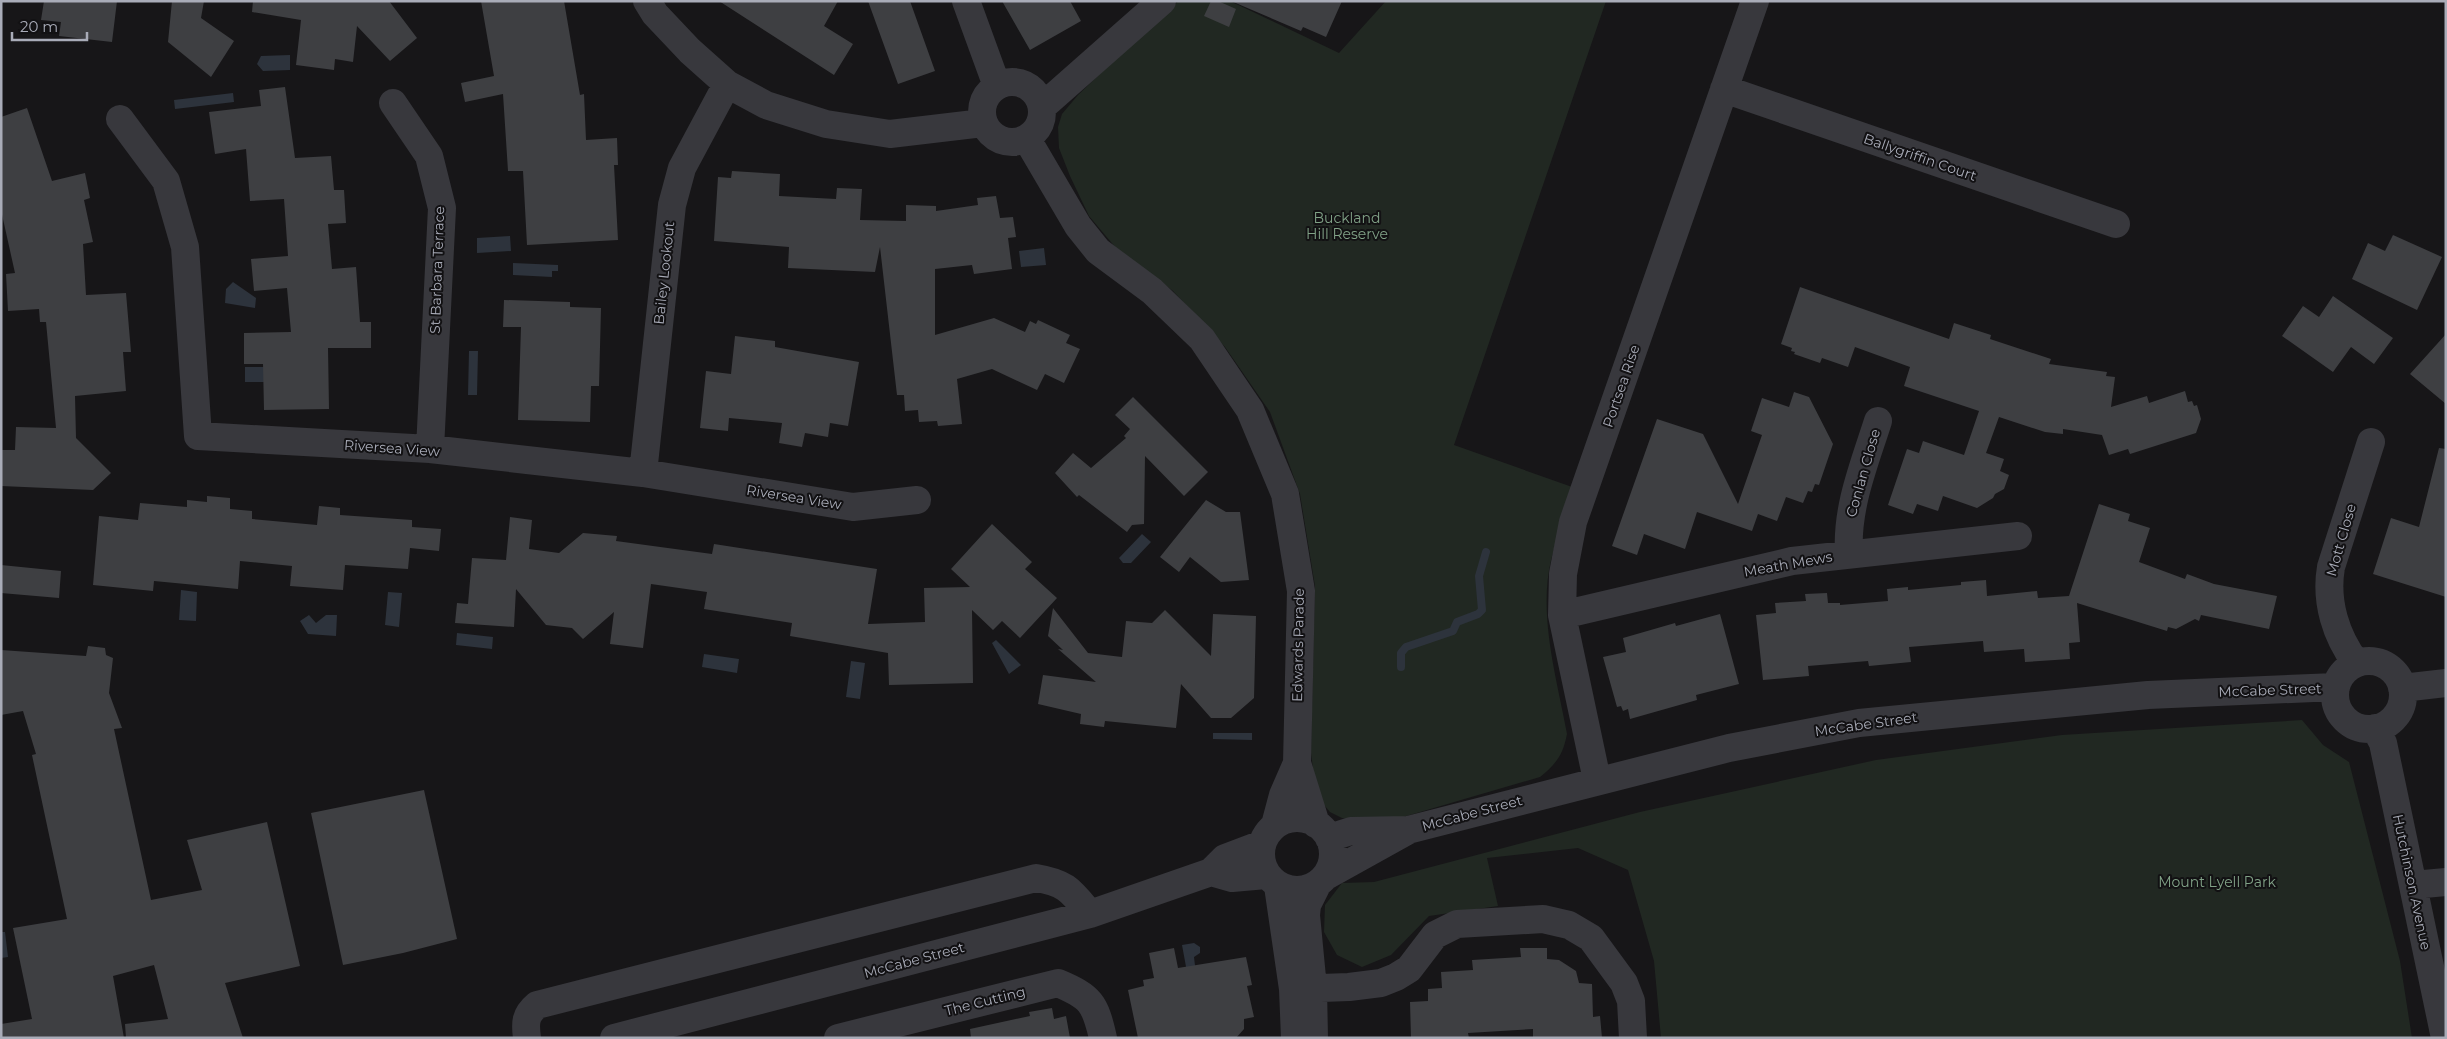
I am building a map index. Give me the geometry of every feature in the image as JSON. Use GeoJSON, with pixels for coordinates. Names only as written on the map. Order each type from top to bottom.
{"type":"FeatureCollection","features":[{"type":"Feature","properties":{"kind":"street"},"geometry":{"type":"LineString","coordinates":[[646,1],[655,14],[690,51],[727,84],[766,105],[826,124],[890,134],[983,123]]}},
{"type":"Feature","properties":{"kind":"street"},"geometry":{"type":"LineString","coordinates":[[966,1],[997,86]]}},
{"type":"Feature","properties":{"kind":"street"},"geometry":{"type":"LineString","coordinates":[[1042,106],[1162,1]]}},
{"type":"Feature","properties":{"kind":"street","name":"Portsea Rise"},"geometry":{"type":"LineString","coordinates":[[1597,780],[1562,615],[1563,574],[1573,522],[1755,1]]}},
{"type":"Feature","properties":{"kind":"street"},"geometry":{"type":"LineString","coordinates":[[1006,82],[1025,85],[1032,90],[1042,106],[1040,124],[1027,139],[1013,143],[1002,142],[994,137],[983,123],[981,112],[984,99],[997,86],[1006,82]]}},
{"type":"Feature","properties":{"kind":"street","name":"Bailey Lookout"},"geometry":{"type":"LineString","coordinates":[[643,473],[672,205],[682,168],[727,84]]}},
{"type":"Feature","properties":{"kind":"street","name":"Ballygriffin Court"},"geometry":{"type":"LineString","coordinates":[[1724,89],[2116,224]]}},
{"type":"Feature","properties":{"kind":"street","name":"St Barbara Terrace"},"geometry":{"type":"LineString","coordinates":[[393,103],[429,156],[442,208],[430,449]]}},
{"type":"Feature","properties":{"kind":"street","name":"Riversea View"},"geometry":{"type":"LineString","coordinates":[[120,119],[166,181],[184,248],[198,436],[430,449],[643,473],[853,506],[917,500]]}},
{"type":"Feature","properties":{"kind":"street","name":"Edwards Parade"},"geometry":{"type":"LineString","coordinates":[[1027,139],[1078,226],[1098,251],[1152,291],[1202,339],[1250,410],[1285,494],[1301,591],[1297,763],[1268,834]]}},
{"type":"Feature","properties":{"kind":"street","name":"Conlan Close"},"geometry":{"type":"LineString","coordinates":[[1850,554],[1850,516],[1878,421]]}},
{"type":"Feature","properties":{"kind":"street","name":"Mott Close"},"geometry":{"type":"LineString","coordinates":[[2356,663],[2344,647],[2336,627],[2328,588],[2331,568],[2371,442]]}},
{"type":"Feature","properties":{"kind":"street","name":"Meath Mews"},"geometry":{"type":"LineString","coordinates":[[1562,615],[1775,565],[1850,554],[2018,536]]}},
{"type":"Feature","properties":{"kind":"street"},"geometry":{"type":"LineString","coordinates":[[2356,663],[2368,661],[2390,669],[2398,678],[2402,688],[2400,709],[2389,722],[2375,728]]}},
{"type":"Feature","properties":{"kind":"street","name":"McCabe Street"},"geometry":{"type":"LineString","coordinates":[[2356,663],[2343,673],[2336,687],[2338,709],[2344,718],[2353,725],[2375,728]]}},
{"type":"Feature","properties":{"kind":"street"},"geometry":{"type":"LineString","coordinates":[[2402,688],[2446,683]]}},
{"type":"Feature","properties":{"kind":"street","name":"McCabe Street"},"geometry":{"type":"LineString","coordinates":[[614,1038],[1090,914],[1211,872],[1225,858],[1295,818],[1323,831],[1408,830],[1597,780],[1729,748],[1858,723],[2148,695],[2336,687]]}},
{"type":"Feature","properties":{"kind":"street","name":"Hutchinson Avenue"},"geometry":{"type":"LineString","coordinates":[[2375,728],[2383,743],[2445,1038]]}},
{"type":"Feature","properties":{"kind":"street","name":"Edwards Parade"},"geometry":{"type":"LineString","coordinates":[[1297,763],[1323,831]]}},
{"type":"Feature","properties":{"kind":"street","name":"McCabe Street"},"geometry":{"type":"LineString","coordinates":[[1211,872],[1232,878],[1272,880],[1297,891],[1321,880],[1408,830]]}},
{"type":"Feature","properties":{"kind":"street"},"geometry":{"type":"LineString","coordinates":[[1295,1038],[1303,988],[1307,905],[1333,858],[1323,831]]}},
{"type":"Feature","properties":{"kind":"street"},"geometry":{"type":"LineString","coordinates":[[1268,834],[1261,860],[1272,880],[1303,988],[1314,1038]]}},
{"type":"Feature","properties":{"kind":"street"},"geometry":{"type":"LineString","coordinates":[[527,1038],[525,1024],[528,1012],[537,1005],[1036,878],[1052,880],[1067,887],[1090,914]]}},
{"type":"Feature","properties":{"kind":"street"},"geometry":{"type":"LineString","coordinates":[[2413,885],[2446,882]]}},
{"type":"Feature","properties":{"kind":"street"},"geometry":{"type":"LineString","coordinates":[[1303,988],[1365,985],[1381,983],[1396,978],[1409,969],[1435,935],[1457,924],[1544,919],[1569,925],[1591,938],[1624,983],[1631,1001],[1633,1038]]}},
{"type":"Feature","properties":{"kind":"street","name":"The Cutting"},"geometry":{"type":"LineString","coordinates":[[838,1038],[1058,983],[1080,992],[1097,1011],[1103,1038]]}},
{"type":"Feature","properties":{"kind":"green space","name":"Buckland Hill Reserve"},"geometry":{"type":"Polygon","coordinates":[[[1179,1],[1230,1],[1339,53],[1386,1],[1606,1],[1454,445],[1575,488],[1551,560],[1547,603],[1550,647],[1567,734],[1558,759],[1540,777],[1403,817],[1359,821],[1342,818],[1330,812],[1319,799],[1315,786],[1311,752],[1315,586],[1300,494],[1270,412],[1225,347],[1173,291],[1116,248],[1089,216],[1059,148],[1058,127],[1062,114],[1078,95],[1158,18],[1179,1]]]}},
{"type":"Feature","properties":{"kind":"green space","name":"Mount Lyell Park"},"geometry":{"type":"Polygon","coordinates":[[[2302,720],[2323,745],[2349,762],[2400,961],[2412,1038],[1661,1038],[1654,961],[1628,870],[1578,848],[1487,858],[1498,906],[1429,916],[1391,955],[1362,967],[1337,955],[1324,932],[1325,905],[1342,883],[1374,882],[1640,812],[1876,760],[2062,735],[2302,720]]]}},
{"type":"Feature","properties":{"kind":"shaded area"},"geometry":{"type":"Polygon","coordinates":[[[290,55],[290,70],[263,71],[257,64],[261,56],[290,55]]]}},
{"type":"Feature","properties":{"kind":"shaded area"},"geometry":{"type":"Polygon","coordinates":[[[233,93],[234,102],[175,109],[174,100],[233,93]]]}},
{"type":"Feature","properties":{"kind":"shaded area"},"geometry":{"type":"Polygon","coordinates":[[[510,236],[511,251],[477,253],[477,238],[510,236]]]}},
{"type":"Feature","properties":{"kind":"shaded area"},"geometry":{"type":"Polygon","coordinates":[[[1044,248],[1046,265],[1021,267],[1019,251],[1044,248]]]}},
{"type":"Feature","properties":{"kind":"shaded area"},"geometry":{"type":"Polygon","coordinates":[[[513,263],[558,265],[558,271],[552,271],[552,277],[513,275],[513,263]]]}},
{"type":"Feature","properties":{"kind":"shaded area"},"geometry":{"type":"Polygon","coordinates":[[[233,282],[256,298],[255,308],[225,303],[226,289],[233,282]]]}},
{"type":"Feature","properties":{"kind":"shaded area"},"geometry":{"type":"Polygon","coordinates":[[[469,351],[478,351],[477,395],[468,395],[469,351]]]}},
{"type":"Feature","properties":{"kind":"shaded area"},"geometry":{"type":"Polygon","coordinates":[[[245,367],[293,367],[293,382],[245,382],[245,367]]]}},
{"type":"Feature","properties":{"kind":"shaded area"},"geometry":{"type":"Polygon","coordinates":[[[1142,534],[1151,542],[1131,563],[1123,563],[1119,558],[1142,534]]]}},
{"type":"Feature","properties":{"kind":"shaded area"},"geometry":{"type":"Polygon","coordinates":[[[181,590],[197,592],[196,621],[179,620],[181,590]]]}},
{"type":"Feature","properties":{"kind":"shaded area"},"geometry":{"type":"Polygon","coordinates":[[[388,592],[402,593],[399,627],[385,625],[388,592]]]}},
{"type":"Feature","properties":{"kind":"shaded area"},"geometry":{"type":"Polygon","coordinates":[[[309,615],[316,623],[326,615],[337,615],[336,636],[308,634],[300,621],[309,615]]]}},
{"type":"Feature","properties":{"kind":"shaded area"},"geometry":{"type":"Polygon","coordinates":[[[457,633],[493,637],[492,649],[456,645],[457,633]]]}},
{"type":"Feature","properties":{"kind":"shaded area"},"geometry":{"type":"Polygon","coordinates":[[[996,640],[1021,665],[1009,674],[992,643],[996,640]]]}},
{"type":"Feature","properties":{"kind":"shaded area"},"geometry":{"type":"Polygon","coordinates":[[[704,654],[739,659],[737,673],[702,667],[704,654]]]}},
{"type":"Feature","properties":{"kind":"shaded area"},"geometry":{"type":"Polygon","coordinates":[[[851,661],[865,663],[860,699],[846,697],[851,661]]]}},
{"type":"Feature","properties":{"kind":"shaded area"},"geometry":{"type":"Polygon","coordinates":[[[1213,733],[1252,733],[1252,740],[1213,739],[1213,733]]]}},
{"type":"Feature","properties":{"kind":"shaded area"},"geometry":{"type":"Polygon","coordinates":[[[1,932],[5,932],[8,957],[1,958],[1,932]]]}},
{"type":"Feature","properties":{"kind":"shaded area"},"geometry":{"type":"Polygon","coordinates":[[[1194,943],[1200,947],[1200,953],[1194,957],[1197,983],[1189,983],[1182,945],[1194,943]]]}},
{"type":"Feature","properties":{"kind":"building"},"geometry":{"type":"Polygon","coordinates":[[[44,1],[117,1],[112,42],[59,36],[61,22],[41,20],[44,1]]]}},
{"type":"Feature","properties":{"kind":"building"},"geometry":{"type":"Polygon","coordinates":[[[172,1],[204,1],[201,18],[234,41],[211,77],[168,42],[172,1]]]}},
{"type":"Feature","properties":{"kind":"building"},"geometry":{"type":"Polygon","coordinates":[[[253,1],[389,1],[417,38],[390,61],[357,26],[353,62],[335,59],[334,70],[296,65],[301,20],[252,12],[253,1]]]}},
{"type":"Feature","properties":{"kind":"building"},"geometry":{"type":"Polygon","coordinates":[[[481,1],[564,1],[580,95],[584,94],[586,140],[617,138],[618,165],[614,165],[618,240],[527,245],[523,171],[508,171],[503,94],[465,102],[461,83],[494,76],[481,1]]]}},
{"type":"Feature","properties":{"kind":"building"},"geometry":{"type":"Polygon","coordinates":[[[719,1],[838,1],[824,26],[853,44],[834,75],[719,1]]]}},
{"type":"Feature","properties":{"kind":"building"},"geometry":{"type":"Polygon","coordinates":[[[868,1],[910,1],[935,71],[898,84],[868,1]]]}},
{"type":"Feature","properties":{"kind":"building"},"geometry":{"type":"Polygon","coordinates":[[[1002,1],[1070,1],[1081,21],[1030,50],[1002,1]]]}},
{"type":"Feature","properties":{"kind":"building"},"geometry":{"type":"Polygon","coordinates":[[[1211,1],[1218,1],[1236,9],[1229,27],[1204,16],[1211,1]]]}},
{"type":"Feature","properties":{"kind":"building"},"geometry":{"type":"Polygon","coordinates":[[[1231,1],[1342,1],[1326,37],[1303,27],[1301,31],[1231,1]]]}},
{"type":"Feature","properties":{"kind":"building"},"geometry":{"type":"Polygon","coordinates":[[[285,87],[295,158],[331,156],[334,190],[344,190],[346,223],[328,224],[332,269],[356,267],[360,322],[371,322],[371,348],[328,348],[329,409],[264,410],[263,364],[244,364],[244,333],[291,332],[287,288],[254,291],[251,259],[288,256],[284,199],[250,201],[246,149],[215,154],[209,112],[261,106],[259,90],[285,87]]]}},
{"type":"Feature","properties":{"kind":"building"},"geometry":{"type":"Polygon","coordinates":[[[27,108],[52,181],[85,173],[90,198],[84,200],[93,242],[83,244],[86,295],[126,293],[131,352],[123,352],[126,391],[75,396],[76,438],[111,473],[93,490],[1,486],[1,450],[15,450],[16,427],[56,428],[46,322],[40,322],[39,309],[8,311],[6,274],[15,273],[1,210],[1,117],[27,108]]]}},
{"type":"Feature","properties":{"kind":"building"},"geometry":{"type":"Polygon","coordinates":[[[732,171],[780,174],[779,196],[836,199],[837,188],[862,189],[860,220],[906,221],[906,205],[936,206],[936,211],[978,205],[977,198],[996,196],[1000,218],[1013,217],[1016,237],[1008,238],[1012,269],[974,274],[972,265],[935,269],[935,335],[994,318],[1025,332],[1030,321],[1036,324],[1038,320],[1070,335],[1066,343],[1080,349],[1064,383],[1045,374],[1037,390],[992,369],[957,379],[962,424],[938,426],[937,421],[919,422],[918,410],[905,411],[904,395],[897,395],[880,247],[875,272],[788,268],[789,247],[714,241],[718,177],[731,178],[732,171]]]}},
{"type":"Feature","properties":{"kind":"building"},"geometry":{"type":"Polygon","coordinates":[[[2393,235],[2442,257],[2417,310],[2352,279],[2368,243],[2385,251],[2393,235]]]}},
{"type":"Feature","properties":{"kind":"building"},"geometry":{"type":"Polygon","coordinates":[[[1800,287],[1949,339],[1954,323],[1991,335],[1990,339],[2051,359],[2049,364],[2107,372],[2106,376],[2115,377],[2111,407],[2147,396],[2149,403],[2185,391],[2188,402],[2192,401],[2194,406],[2197,405],[2201,419],[2196,433],[2130,454],[2128,449],[2109,455],[2102,435],[2063,429],[2063,434],[2045,432],[1999,417],[1986,453],[2004,459],[2000,471],[2009,475],[2004,489],[1977,508],[1943,496],[1938,511],[1917,504],[1913,514],[1888,505],[1907,449],[1919,453],[1923,441],[1964,455],[1979,411],[1904,386],[1910,367],[1855,347],[1848,367],[1822,358],[1820,363],[1794,354],[1795,352],[1791,351],[1792,348],[1781,344],[1800,287]]]}},
{"type":"Feature","properties":{"kind":"building"},"geometry":{"type":"Polygon","coordinates":[[[2333,296],[2393,338],[2374,364],[2351,347],[2333,372],[2282,336],[2303,306],[2319,317],[2333,296]]]}},
{"type":"Feature","properties":{"kind":"building"},"geometry":{"type":"Polygon","coordinates":[[[504,300],[570,302],[570,307],[601,308],[599,386],[591,386],[590,422],[518,420],[521,327],[503,327],[504,300]]]}},
{"type":"Feature","properties":{"kind":"building"},"geometry":{"type":"Polygon","coordinates":[[[2446,334],[2446,404],[2410,374],[2446,334]]]}},
{"type":"Feature","properties":{"kind":"building"},"geometry":{"type":"Polygon","coordinates":[[[735,336],[775,341],[775,347],[859,362],[848,426],[830,423],[828,437],[805,433],[802,447],[779,443],[782,423],[729,418],[728,431],[700,428],[706,371],[731,374],[735,336]]]}},
{"type":"Feature","properties":{"kind":"building"},"geometry":{"type":"Polygon","coordinates":[[[1794,392],[1809,397],[1833,444],[1819,485],[1815,484],[1812,492],[1808,491],[1803,503],[1786,497],[1777,521],[1758,514],[1752,531],[1697,512],[1685,549],[1644,534],[1637,555],[1612,546],[1657,419],[1703,434],[1738,504],[1762,435],[1751,431],[1762,398],[1789,407],[1794,392]]]}},
{"type":"Feature","properties":{"kind":"building"},"geometry":{"type":"Polygon","coordinates":[[[1133,397],[1208,472],[1184,496],[1145,456],[1144,524],[1132,525],[1127,532],[1079,495],[1077,497],[1055,473],[1073,453],[1091,468],[1126,438],[1124,436],[1130,429],[1115,415],[1133,397]]]}},
{"type":"Feature","properties":{"kind":"building"},"geometry":{"type":"Polygon","coordinates":[[[2439,448],[2446,449],[2446,597],[2373,574],[2391,518],[2419,527],[2439,448]]]}},
{"type":"Feature","properties":{"kind":"building"},"geometry":{"type":"Polygon","coordinates":[[[207,496],[230,498],[230,509],[252,511],[252,519],[317,525],[319,506],[340,508],[340,515],[412,520],[412,527],[441,529],[439,551],[410,548],[408,569],[345,565],[343,590],[290,586],[292,566],[240,561],[238,589],[154,581],[153,591],[93,585],[99,516],[138,520],[140,503],[187,507],[187,500],[207,502],[207,496]]]}},
{"type":"Feature","properties":{"kind":"building"},"geometry":{"type":"Polygon","coordinates":[[[1206,500],[1226,512],[1240,512],[1249,580],[1221,582],[1190,557],[1179,572],[1160,557],[1206,500]]]}},
{"type":"Feature","properties":{"kind":"building"},"geometry":{"type":"Polygon","coordinates":[[[2099,504],[2130,514],[2128,521],[2150,528],[2139,562],[2185,579],[2187,574],[2214,584],[2277,596],[2269,629],[2201,615],[2199,621],[2195,619],[2176,629],[2168,627],[2167,631],[2077,603],[2080,642],[2069,643],[2070,659],[2025,662],[2024,649],[1984,652],[1983,641],[1909,647],[1911,662],[1869,666],[1868,661],[1808,666],[1809,676],[1763,680],[1756,615],[1776,613],[1775,603],[1806,601],[1805,594],[1827,593],[1828,603],[1840,603],[1840,605],[1888,601],[1887,589],[1908,587],[1908,590],[1961,585],[1961,582],[1986,580],[1987,596],[2037,591],[2038,598],[2069,596],[2099,504]]]}},
{"type":"Feature","properties":{"kind":"building"},"geometry":{"type":"Polygon","coordinates":[[[510,517],[532,520],[529,549],[559,553],[583,533],[617,536],[616,541],[712,554],[714,544],[877,569],[868,624],[925,622],[924,588],[970,587],[951,569],[992,524],[1032,562],[1025,569],[1057,598],[1020,638],[1002,621],[993,630],[972,610],[973,683],[889,685],[888,653],[790,636],[792,623],[704,609],[707,592],[651,584],[643,648],[610,644],[614,612],[583,639],[572,628],[546,625],[516,589],[514,627],[455,623],[457,603],[468,604],[472,558],[506,560],[510,517]]]}},
{"type":"Feature","properties":{"kind":"building"},"geometry":{"type":"Polygon","coordinates":[[[1,565],[61,571],[59,598],[1,593],[1,565]]]}},
{"type":"Feature","properties":{"kind":"building"},"geometry":{"type":"Polygon","coordinates":[[[1053,608],[1088,653],[1122,657],[1126,621],[1152,623],[1165,610],[1211,656],[1213,614],[1256,616],[1254,698],[1231,718],[1211,718],[1181,684],[1176,728],[1105,721],[1104,727],[1080,724],[1081,714],[1038,704],[1043,675],[1096,682],[1058,649],[1063,650],[1048,636],[1053,608]]]}},
{"type":"Feature","properties":{"kind":"building"},"geometry":{"type":"Polygon","coordinates":[[[1720,614],[1739,684],[1696,695],[1697,700],[1630,719],[1628,709],[1623,711],[1621,706],[1617,707],[1603,657],[1626,652],[1623,638],[1675,623],[1676,626],[1720,614]]]}},
{"type":"Feature","properties":{"kind":"building"},"geometry":{"type":"Polygon","coordinates":[[[88,646],[105,648],[106,655],[113,658],[109,693],[122,728],[114,729],[151,900],[202,890],[187,840],[267,822],[300,966],[225,983],[243,1038],[126,1038],[125,1024],[168,1019],[154,965],[113,976],[124,1038],[1,1038],[1,1024],[32,1019],[13,928],[67,919],[32,755],[36,754],[23,711],[1,715],[1,650],[86,656],[88,646]]]}},
{"type":"Feature","properties":{"kind":"building"},"geometry":{"type":"Polygon","coordinates":[[[424,790],[457,939],[403,953],[343,965],[311,813],[424,790]]]}},
{"type":"Feature","properties":{"kind":"building"},"geometry":{"type":"Polygon","coordinates":[[[1174,948],[1178,968],[1246,957],[1252,985],[1247,986],[1254,1017],[1244,1019],[1244,1029],[1236,1038],[1138,1038],[1128,990],[1144,986],[1143,980],[1154,978],[1149,953],[1174,948]]]}},
{"type":"Feature","properties":{"kind":"building"},"geometry":{"type":"Polygon","coordinates":[[[1520,948],[1547,948],[1547,959],[1559,960],[1576,971],[1579,983],[1592,984],[1593,1017],[1600,1016],[1602,1038],[1533,1038],[1533,1029],[1468,1033],[1469,1038],[1411,1038],[1410,1002],[1428,1001],[1428,989],[1442,988],[1441,972],[1473,970],[1472,960],[1521,957],[1520,948]]]}},
{"type":"Feature","properties":{"kind":"building"},"geometry":{"type":"Polygon","coordinates":[[[1052,1008],[1054,1019],[1066,1016],[1070,1038],[971,1038],[970,1029],[1030,1016],[1029,1012],[1052,1008]]]}},
{"type":"Feature","properties":{"kind":"waterway"},"geometry":{"type":"LineString","coordinates":[[1401,667],[1401,653],[1406,647],[1453,631],[1457,622],[1478,614],[1482,610],[1479,576],[1486,552]]}}]}
